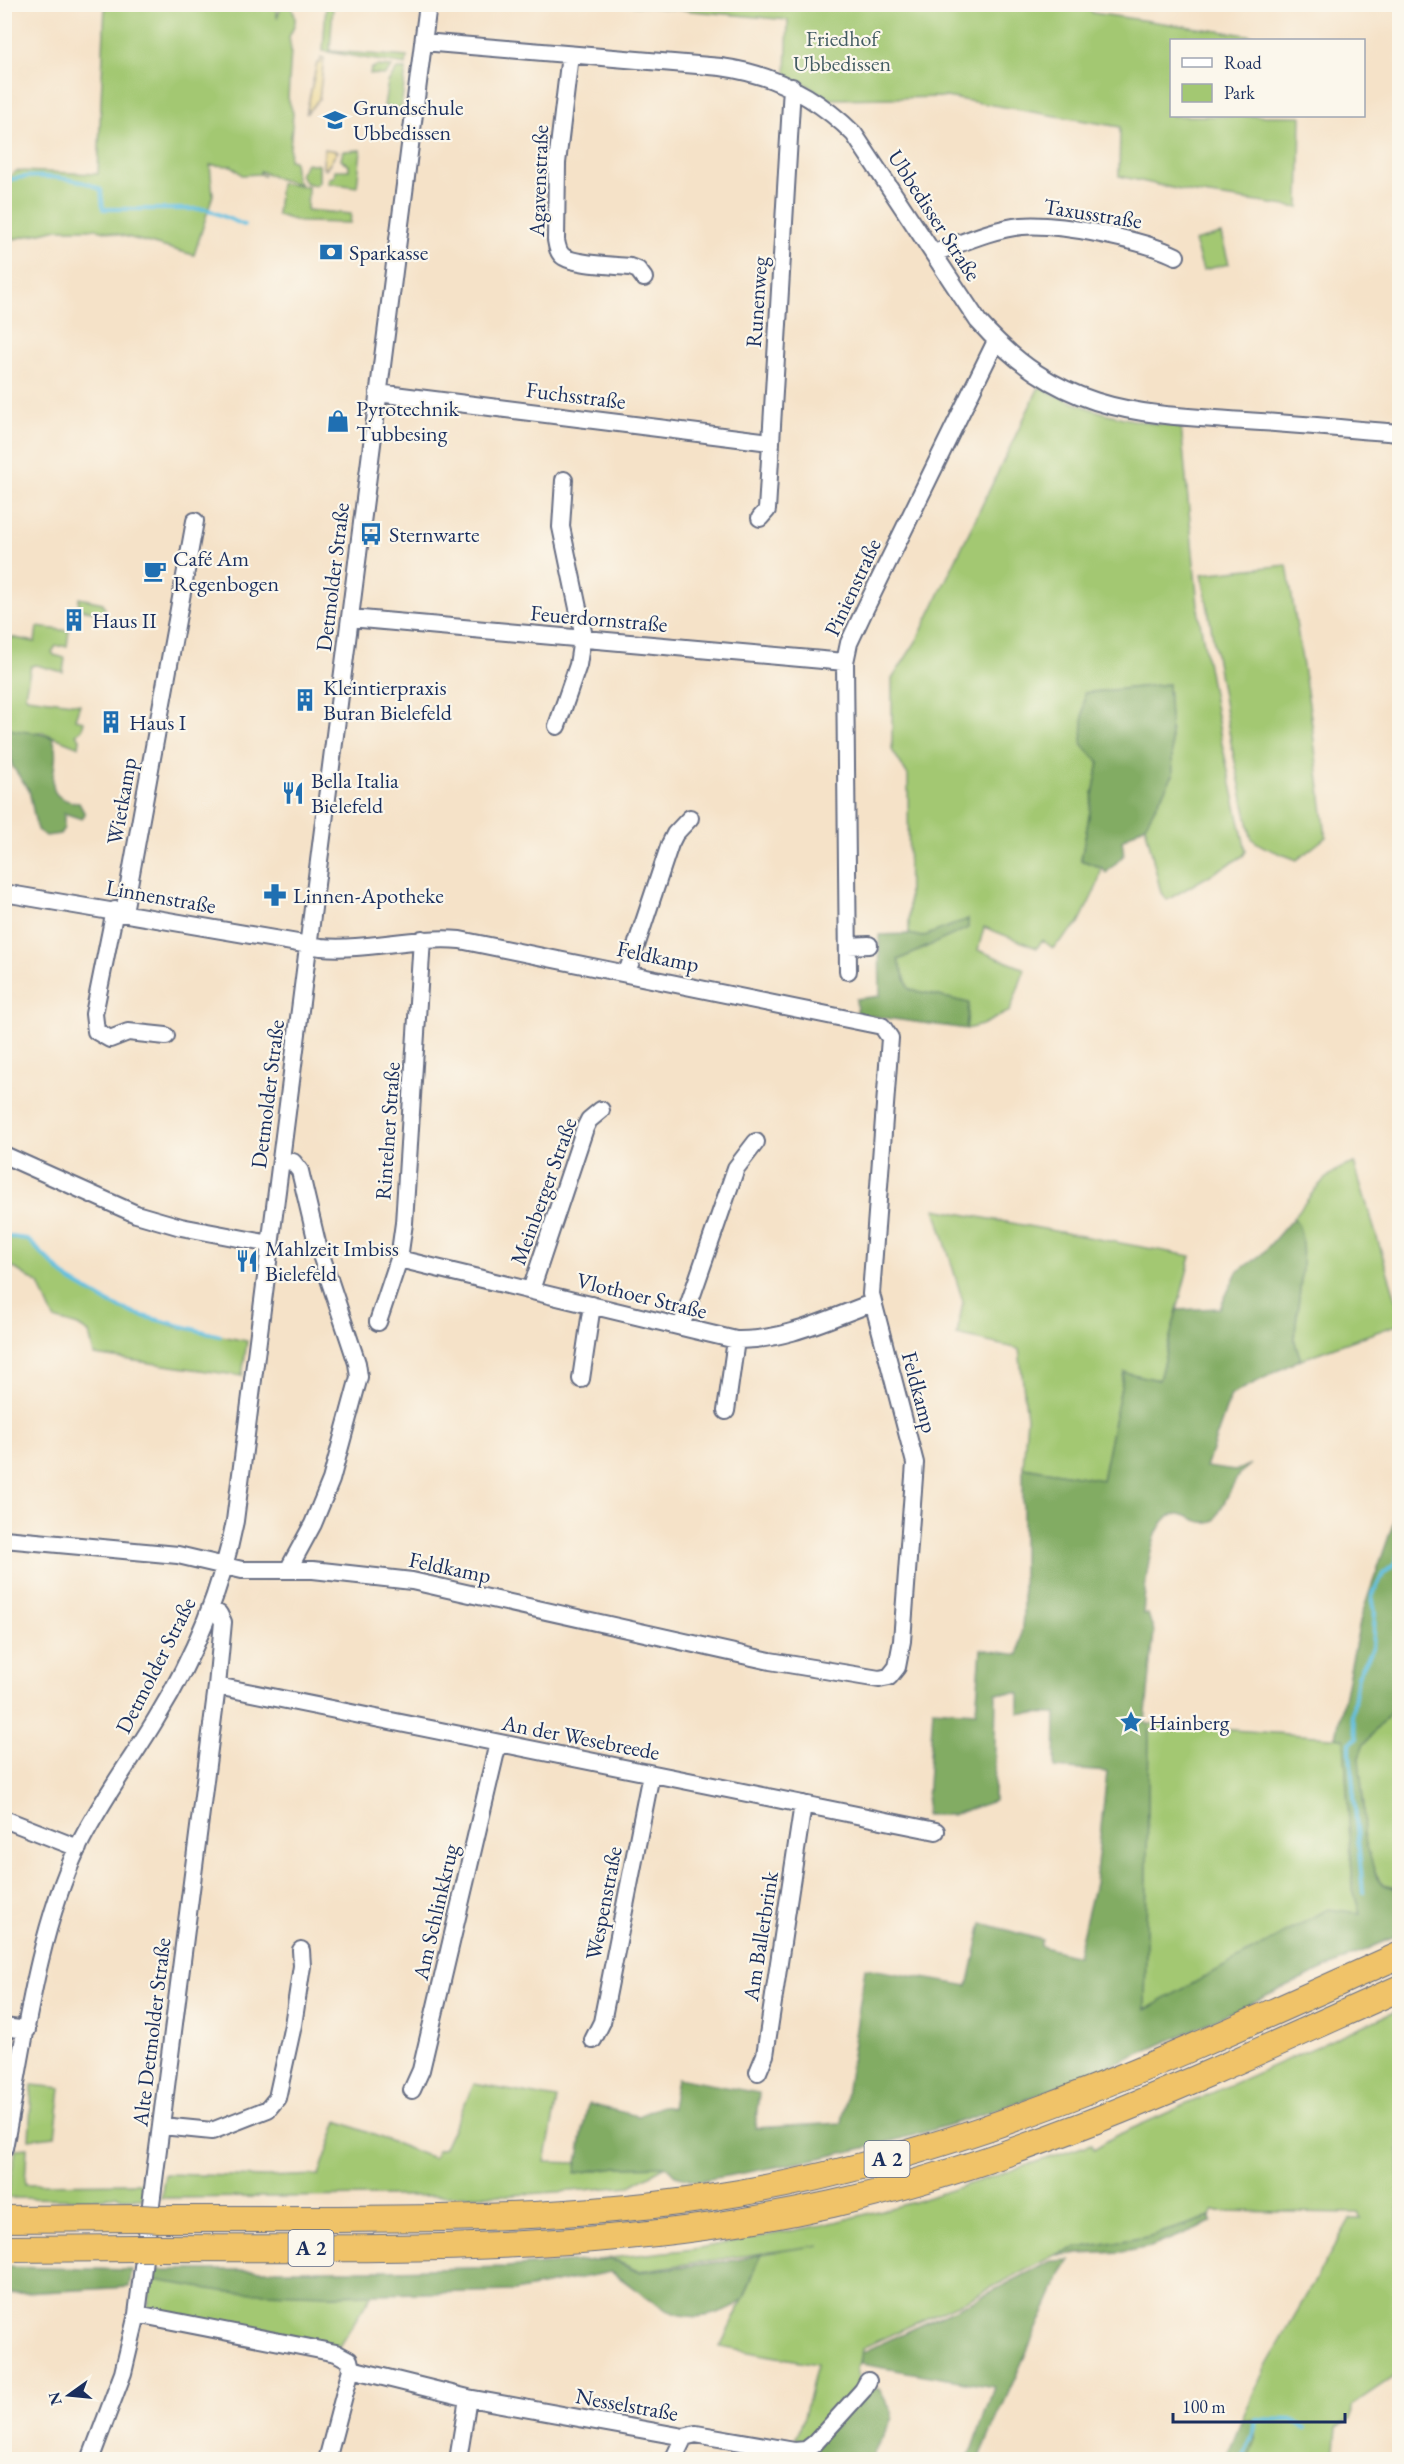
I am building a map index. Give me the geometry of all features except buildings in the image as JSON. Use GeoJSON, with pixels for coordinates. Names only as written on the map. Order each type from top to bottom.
{"type":"FeatureCollection","features":[{"type":"Feature","properties":{"kind":"highway","name":"A 2"},"geometry":{"type":"LineString","coordinates":[[5,2219],[525,2216],[648,2206],[770,2187],[910,2153],[1048,2108],[1127,2076],[1400,1956]]}},
{"type":"Feature","properties":{"kind":"highway","name":"A 2"},"geometry":{"type":"LineString","coordinates":[[4,2249],[465,2247],[557,2244],[681,2232],[833,2204],[952,2172],[1070,2132],[1400,1988]]}},
{"type":"Feature","properties":{"kind":"street","name":"Detmolder Straße"},"geometry":{"type":"LineString","coordinates":[[4,2148],[48,1933],[78,1848],[171,1693],[211,1610],[225,1566],[238,1505],[428,4]]}},
{"type":"Feature","properties":{"kind":"street","name":"Ubbedisser Straße"},"geometry":{"type":"LineString","coordinates":[[423,42],[570,56],[722,64],[792,87],[834,115],[854,134],[962,298],[996,341],[1024,365],[1045,378],[1084,398],[1124,410],[1187,418],[1400,432]]}},
{"type":"Feature","properties":{"kind":"street","name":"Agavenstraße"},"geometry":{"type":"LineString","coordinates":[[570,56],[557,163],[555,240],[558,250],[564,257],[573,260],[630,267],[638,270],[644,278]]}},
{"type":"Feature","properties":{"kind":"street","name":"Runenweg"},"geometry":{"type":"LineString","coordinates":[[760,518],[767,510],[792,87]]}},
{"type":"Feature","properties":{"kind":"street","name":"Taxusstraße"},"geometry":{"type":"LineString","coordinates":[[934,253],[991,233],[1030,226],[1053,227],[1150,244],[1176,256]]}},
{"type":"Feature","properties":{"kind":"street","name":"Pinienstraße"},"geometry":{"type":"LineString","coordinates":[[848,971],[844,662],[849,643],[865,609],[996,341]]}},
{"type":"Feature","properties":{"kind":"street","name":"Fuchsstraße"},"geometry":{"type":"LineString","coordinates":[[378,393],[770,442]]}},
{"type":"Feature","properties":{"kind":"street"},"geometry":{"type":"LineString","coordinates":[[557,726],[578,665],[582,639],[582,622],[561,527],[564,480]]}},
{"type":"Feature","properties":{"kind":"street","name":"Wietkamp"},"geometry":{"type":"LineString","coordinates":[[166,1036],[128,1032],[110,1039],[96,1031],[94,1014],[120,911],[195,521]]}},
{"type":"Feature","properties":{"kind":"street","name":"Feuerdornstraße"},"geometry":{"type":"LineString","coordinates":[[350,618],[844,662]]}},
{"type":"Feature","properties":{"kind":"street"},"geometry":{"type":"LineString","coordinates":[[627,973],[670,844],[675,834],[690,818]]}},
{"type":"Feature","properties":{"kind":"street","name":"Linnenstraße"},"geometry":{"type":"LineString","coordinates":[[4,893],[309,945]]}},
{"type":"Feature","properties":{"kind":"street","name":"Feldkamp"},"geometry":{"type":"LineString","coordinates":[[4,1539],[178,1555],[250,1571],[313,1570],[412,1581],[770,1661],[865,1679],[889,1677],[897,1666],[902,1641],[915,1462],[872,1303],[890,1038],[886,1029],[877,1024],[460,940],[422,939],[346,948],[309,945]]}},
{"type":"Feature","properties":{"kind":"street","name":"Rintelner Straße"},"geometry":{"type":"LineString","coordinates":[[378,1322],[399,1259],[404,1223],[422,939]]}},
{"type":"Feature","properties":{"kind":"street"},"geometry":{"type":"LineString","coordinates":[[848,946],[869,945]]}},
{"type":"Feature","properties":{"kind":"street","name":"Meinberger Straße"},"geometry":{"type":"LineString","coordinates":[[531,1290],[585,1128],[589,1120],[601,1110]]}},
{"type":"Feature","properties":{"kind":"street"},"geometry":{"type":"LineString","coordinates":[[681,1327],[736,1168],[756,1142]]}},
{"type":"Feature","properties":{"kind":"street"},"geometry":{"type":"LineString","coordinates":[[4,1155],[136,1214],[181,1227],[270,1244]]}},
{"type":"Feature","properties":{"kind":"street"},"geometry":{"type":"LineString","coordinates":[[281,1160],[293,1162],[300,1172],[319,1250],[359,1371],[343,1441],[331,1480],[313,1524],[288,1570]]}},
{"type":"Feature","properties":{"kind":"street","name":"Vlothoer Straße"},"geometry":{"type":"LineString","coordinates":[[399,1259],[736,1340],[760,1340],[786,1334],[872,1303]]}},
{"type":"Feature","properties":{"kind":"street"},"geometry":{"type":"LineString","coordinates":[[581,1378],[592,1305]]}},
{"type":"Feature","properties":{"kind":"street"},"geometry":{"type":"LineString","coordinates":[[726,1411],[736,1340]]}},
{"type":"Feature","properties":{"kind":"street","name":"Alte Detmolder Straße"},"geometry":{"type":"LineString","coordinates":[[90,2460],[123,2373],[137,2314],[217,1686],[223,1622],[219,1614],[211,1610]]}},
{"type":"Feature","properties":{"kind":"street","name":"An der Wesebreede"},"geometry":{"type":"LineString","coordinates":[[217,1686],[936,1831]]}},
{"type":"Feature","properties":{"kind":"street","name":"Am Schlinkkrug"},"geometry":{"type":"LineString","coordinates":[[412,2090],[421,2070],[498,1743]]}},
{"type":"Feature","properties":{"kind":"street","name":"Wespenstraße"},"geometry":{"type":"LineString","coordinates":[[593,2040],[602,2022],[651,1774]]}},
{"type":"Feature","properties":{"kind":"street","name":"Am Ballerbrink"},"geometry":{"type":"LineString","coordinates":[[758,2072],[765,2055],[803,1804]]}},
{"type":"Feature","properties":{"kind":"street"},"geometry":{"type":"LineString","coordinates":[[4,1819],[78,1848]]}},
{"type":"Feature","properties":{"kind":"street"},"geometry":{"type":"LineString","coordinates":[[162,2126],[212,2131],[268,2109],[277,2098],[293,2025],[302,1966],[301,1950]]}},
{"type":"Feature","properties":{"kind":"street"},"geometry":{"type":"LineString","coordinates":[[4,2027],[27,2030]]}},
{"type":"Feature","properties":{"kind":"street","name":"Nesselstraße"},"geometry":{"type":"LineString","coordinates":[[137,2314],[336,2353],[349,2360],[351,2369],[468,2398],[684,2437],[696,2434],[794,2451],[806,2450],[864,2390],[868,2381]]}},
{"type":"Feature","properties":{"kind":"street"},"geometry":{"type":"LineString","coordinates":[[327,2460],[351,2369]]}},
{"type":"Feature","properties":{"kind":"street"},"geometry":{"type":"LineString","coordinates":[[458,2460],[468,2398]]}},
{"type":"Feature","properties":{"kind":"street"},"geometry":{"type":"LineString","coordinates":[[673,2460],[684,2437]]}},
{"type":"Feature","properties":{"kind":"green space"},"geometry":{"type":"Polygon","coordinates":[[[105,5],[277,5],[277,18],[282,5],[290,5],[294,13],[295,24],[289,37],[291,50],[288,98],[293,113],[289,160],[294,161],[296,179],[300,184],[260,171],[260,174],[242,175],[232,166],[210,165],[213,195],[194,255],[98,229],[58,229],[5,241],[5,179],[17,171],[98,174],[105,5]]]}},
{"type":"Feature","properties":{"kind":"green space"},"geometry":{"type":"Polygon","coordinates":[[[326,5],[333,5],[330,51],[407,57],[406,65],[323,51],[326,5]]]}},
{"type":"Feature","properties":{"kind":"green space","name":"Friedhof Ubbedissen"},"geometry":{"type":"Polygon","coordinates":[[[629,5],[1084,5],[1093,13],[1275,39],[1170,39],[1170,117],[1301,117],[1299,208],[1189,192],[1119,176],[1120,127],[946,97],[830,99],[786,76],[788,20],[629,5]]]}},
{"type":"Feature","properties":{"kind":"green space"},"geometry":{"type":"Polygon","coordinates":[[[376,66],[392,67],[385,75],[370,74],[371,69],[376,66]]]}},
{"type":"Feature","properties":{"kind":"green space"},"geometry":{"type":"Polygon","coordinates":[[[397,69],[406,69],[401,109],[384,106],[388,82],[397,69]]]}},
{"type":"Feature","properties":{"kind":"green space"},"geometry":{"type":"Polygon","coordinates":[[[361,150],[357,187],[328,183],[329,178],[334,177],[335,170],[349,170],[349,165],[341,160],[343,151],[361,150]]]}},
{"type":"Feature","properties":{"kind":"green space"},"geometry":{"type":"Polygon","coordinates":[[[306,163],[319,165],[319,182],[315,185],[306,183],[300,175],[306,163]]]}},
{"type":"Feature","properties":{"kind":"green space"},"geometry":{"type":"Polygon","coordinates":[[[280,183],[308,187],[307,210],[351,214],[350,223],[301,222],[277,215],[280,183]]]}},
{"type":"Feature","properties":{"kind":"green space"},"geometry":{"type":"Polygon","coordinates":[[[1221,234],[1229,264],[1203,270],[1194,241],[1221,234]]]}},
{"type":"Feature","properties":{"kind":"green space"},"geometry":{"type":"Polygon","coordinates":[[[1039,387],[1090,409],[1108,414],[1143,422],[1181,426],[1199,616],[1222,744],[1246,851],[1243,856],[1167,900],[1161,893],[1145,825],[1173,775],[1168,684],[1084,693],[1099,762],[1081,860],[1102,868],[1097,886],[1079,923],[1053,948],[1042,940],[1037,948],[984,927],[978,950],[1025,969],[1010,1011],[982,1025],[966,1029],[969,1003],[909,989],[898,960],[967,928],[968,920],[922,937],[909,934],[908,775],[892,750],[892,679],[917,640],[1039,387]]]}},
{"type":"Feature","properties":{"kind":"green space"},"geometry":{"type":"Polygon","coordinates":[[[1287,565],[1311,717],[1326,837],[1297,860],[1264,847],[1251,837],[1231,743],[1202,574],[1287,565]]]}},
{"type":"Feature","properties":{"kind":"green space"},"geometry":{"type":"Polygon","coordinates":[[[79,598],[103,603],[106,613],[78,609],[79,598]]]}},
{"type":"Feature","properties":{"kind":"green space"},"geometry":{"type":"Polygon","coordinates":[[[37,627],[69,631],[67,646],[56,646],[52,652],[54,655],[65,658],[63,672],[36,665],[31,666],[25,694],[27,697],[80,704],[75,719],[84,721],[82,729],[76,734],[80,739],[79,747],[42,732],[21,733],[5,727],[5,636],[35,642],[37,627]]]}},
{"type":"Feature","properties":{"kind":"green space"},"geometry":{"type":"Polygon","coordinates":[[[1168,684],[1173,775],[1145,825],[1122,840],[1124,855],[1106,873],[1102,868],[1081,860],[1099,762],[1082,745],[1084,693],[1168,684]]]}},
{"type":"Feature","properties":{"kind":"green space"},"geometry":{"type":"Polygon","coordinates":[[[4,727],[53,738],[55,760],[53,788],[57,795],[65,800],[79,803],[85,814],[82,819],[64,813],[64,828],[60,834],[46,836],[37,830],[29,790],[12,766],[11,753],[5,744],[4,727]]]}},
{"type":"Feature","properties":{"kind":"green space"},"geometry":{"type":"Polygon","coordinates":[[[968,919],[968,928],[898,960],[909,989],[969,1003],[966,1029],[857,1014],[856,999],[880,996],[879,935],[909,934],[922,937],[968,919]]]}},
{"type":"Feature","properties":{"kind":"green space"},"geometry":{"type":"Polygon","coordinates":[[[1354,1163],[1399,1309],[1399,1324],[1301,1359],[1295,1340],[1302,1274],[1302,1239],[1299,1226],[1293,1218],[1326,1178],[1354,1163]]]}},
{"type":"Feature","properties":{"kind":"green space"},"geometry":{"type":"Polygon","coordinates":[[[935,1209],[1191,1256],[1159,1380],[1124,1373],[1102,1480],[1023,1467],[1027,1418],[1019,1349],[957,1335],[963,1302],[935,1209]]]}},
{"type":"Feature","properties":{"kind":"green space"},"geometry":{"type":"Polygon","coordinates":[[[1293,1218],[1299,1226],[1302,1239],[1302,1274],[1295,1340],[1301,1359],[1231,1395],[1206,1467],[1235,1471],[1251,1464],[1239,1474],[1215,1520],[1201,1522],[1179,1514],[1169,1517],[1161,1525],[1150,1555],[1143,1614],[1148,1614],[1154,1632],[1145,1723],[1149,1724],[1145,2010],[1328,1909],[1360,1913],[1353,1890],[1344,1739],[1336,1737],[1361,1617],[1393,1524],[1399,1492],[1399,1703],[1364,1744],[1359,1758],[1365,1820],[1363,1833],[1376,1876],[1384,1885],[1394,1888],[1399,1897],[1399,1935],[1146,2051],[1044,2093],[920,2134],[809,2161],[697,2181],[675,2175],[666,2166],[617,2167],[575,2173],[588,2104],[638,2116],[662,2106],[672,2108],[677,2078],[759,2093],[755,2128],[842,2123],[865,1968],[968,1986],[982,1923],[1042,1940],[1040,1946],[1077,1956],[1095,1883],[1107,1772],[1055,1768],[1056,1714],[1019,1713],[1019,1693],[996,1693],[994,1801],[952,1815],[926,1815],[933,1709],[976,1712],[981,1649],[1019,1655],[1023,1616],[1023,1467],[1102,1480],[1124,1372],[1159,1380],[1177,1310],[1220,1308],[1237,1272],[1262,1254],[1293,1218]]]}},
{"type":"Feature","properties":{"kind":"green space"},"geometry":{"type":"Polygon","coordinates":[[[5,1235],[27,1239],[69,1281],[109,1304],[177,1327],[247,1341],[242,1376],[94,1355],[89,1333],[78,1326],[54,1319],[39,1284],[5,1262],[5,1235]]]}},
{"type":"Feature","properties":{"kind":"green space"},"geometry":{"type":"Polygon","coordinates":[[[1399,1703],[1400,1886],[1392,1887],[1378,1877],[1366,1849],[1359,1759],[1369,1736],[1399,1703]]]}},
{"type":"Feature","properties":{"kind":"green space"},"geometry":{"type":"Polygon","coordinates":[[[1149,1724],[1344,1738],[1353,1890],[1360,1913],[1145,2010],[1149,1724]]]}},
{"type":"Feature","properties":{"kind":"green space"},"geometry":{"type":"Polygon","coordinates":[[[1399,2010],[1399,2373],[1352,2405],[1351,2420],[1337,2427],[1334,2459],[1248,2459],[1255,2442],[1255,2420],[1242,2419],[1267,2364],[1350,2219],[1361,2219],[1358,2213],[1213,2211],[1211,2217],[1147,2237],[1076,2248],[1055,2255],[977,2295],[862,2348],[860,2364],[857,2368],[860,2384],[804,2445],[793,2445],[803,2420],[817,2364],[720,2347],[743,2300],[761,2254],[820,2245],[638,2271],[610,2258],[694,2249],[823,2225],[914,2202],[1092,2144],[1094,2149],[1115,2136],[1399,2010]]]}},
{"type":"Feature","properties":{"kind":"green space"},"geometry":{"type":"Polygon","coordinates":[[[474,2084],[557,2099],[545,2162],[577,2163],[575,2173],[617,2167],[666,2166],[630,2186],[512,2195],[161,2198],[165,2174],[266,2177],[319,2175],[338,2121],[433,2158],[437,2150],[444,2148],[474,2084]]]}},
{"type":"Feature","properties":{"kind":"green space"},"geometry":{"type":"Polygon","coordinates":[[[32,2085],[61,2088],[55,2136],[29,2139],[32,2085]]]}},
{"type":"Feature","properties":{"kind":"green space"},"geometry":{"type":"Polygon","coordinates":[[[27,2148],[25,2184],[144,2183],[145,2198],[121,2198],[116,2195],[102,2199],[7,2198],[16,2149],[27,2148]]]}},
{"type":"Feature","properties":{"kind":"green space"},"geometry":{"type":"Polygon","coordinates":[[[1211,2217],[1212,2222],[1151,2247],[1122,2252],[1055,2255],[1076,2248],[1147,2237],[1211,2217]]]}},
{"type":"Feature","properties":{"kind":"green space"},"geometry":{"type":"Polygon","coordinates":[[[761,2254],[743,2300],[718,2313],[701,2316],[686,2316],[660,2306],[611,2272],[515,2291],[329,2295],[227,2292],[155,2280],[152,2270],[396,2270],[506,2267],[610,2259],[638,2272],[737,2260],[761,2254]]]}},
{"type":"Feature","properties":{"kind":"green space"},"geometry":{"type":"Polygon","coordinates":[[[1070,2260],[1062,2272],[979,2459],[967,2459],[994,2387],[860,2364],[863,2352],[977,2299],[1051,2261],[1070,2260]]]}},
{"type":"Feature","properties":{"kind":"green space"},"geometry":{"type":"Polygon","coordinates":[[[5,2267],[132,2270],[129,2287],[7,2294],[6,2296],[5,2267]]]}},
{"type":"Feature","properties":{"kind":"green space"},"geometry":{"type":"Polygon","coordinates":[[[152,2270],[155,2280],[329,2295],[372,2294],[338,2348],[148,2308],[152,2270]]]}},
{"type":"Feature","properties":{"kind":"green space"},"geometry":{"type":"Polygon","coordinates":[[[870,2388],[879,2389],[892,2412],[892,2418],[871,2459],[794,2460],[870,2388]]]}},
{"type":"Feature","properties":{"kind":"green space"},"geometry":{"type":"Polygon","coordinates":[[[1242,2419],[1255,2420],[1255,2442],[1248,2459],[1226,2459],[1242,2419]]]}},
{"type":"Feature","properties":{"kind":"sand"},"geometry":{"type":"Polygon","coordinates":[[[321,58],[324,58],[319,99],[306,114],[317,63],[320,63],[321,58]]]}},
{"type":"Feature","properties":{"kind":"sand"},"geometry":{"type":"Polygon","coordinates":[[[324,149],[338,151],[326,169],[323,168],[324,149]]]}},
{"type":"Feature","properties":{"kind":"waterway"},"geometry":{"type":"LineString","coordinates":[[4,182],[25,177],[67,179],[101,190],[103,209],[206,209],[244,225]]}},
{"type":"Feature","properties":{"kind":"waterway"},"geometry":{"type":"LineString","coordinates":[[4,1236],[27,1239],[69,1280],[109,1303],[135,1314],[220,1336]]}},
{"type":"Feature","properties":{"kind":"waterway"},"geometry":{"type":"LineString","coordinates":[[1363,1893],[1350,1753],[1350,1743],[1357,1738],[1352,1715],[1358,1676],[1373,1648],[1375,1611],[1372,1596],[1383,1574],[1396,1563],[1400,1546]]}},
{"type":"Feature","properties":{"kind":"waterway"},"geometry":{"type":"LineString","coordinates":[[1242,2460],[1253,2434],[1255,2419],[1292,2420],[1305,2428]]}},
{"type":"Feature","properties":{"kind":"place","name":"Grundschule Ubbedissen"},"geometry":{"type":"Point","coordinates":[335,120]}},
{"type":"Feature","properties":{"kind":"place","name":"Sparkasse"},"geometry":{"type":"Point","coordinates":[331,252]}},
{"type":"Feature","properties":{"kind":"place","name":"Pyrotechnik Tubbesing"},"geometry":{"type":"Point","coordinates":[338,421]}},
{"type":"Feature","properties":{"kind":"place","name":"Sternwarte"},"geometry":{"type":"Point","coordinates":[371,534]}},
{"type":"Feature","properties":{"kind":"place","name":"Café Am Regenbogen"},"geometry":{"type":"Point","coordinates":[155,571]}},
{"type":"Feature","properties":{"kind":"place","name":"Haus II"},"geometry":{"type":"Point","coordinates":[74,620]}},
{"type":"Feature","properties":{"kind":"place","name":"Kleintierpraxis Buran Bielefeld"},"geometry":{"type":"Point","coordinates":[305,700]}},
{"type":"Feature","properties":{"kind":"place","name":"Haus I"},"geometry":{"type":"Point","coordinates":[111,722]}},
{"type":"Feature","properties":{"kind":"place","name":"Bella Italia Bielefeld"},"geometry":{"type":"Point","coordinates":[293,793]}},
{"type":"Feature","properties":{"kind":"place","name":"Linnen-Apotheke"},"geometry":{"type":"Point","coordinates":[275,895]}},
{"type":"Feature","properties":{"kind":"place","name":"Mahlzeit Imbiss Bielefeld"},"geometry":{"type":"Point","coordinates":[247,1261]}},
{"type":"Feature","properties":{"kind":"place","name":"Hainberg"},"geometry":{"type":"Point","coordinates":[1131,1722]}}]}
